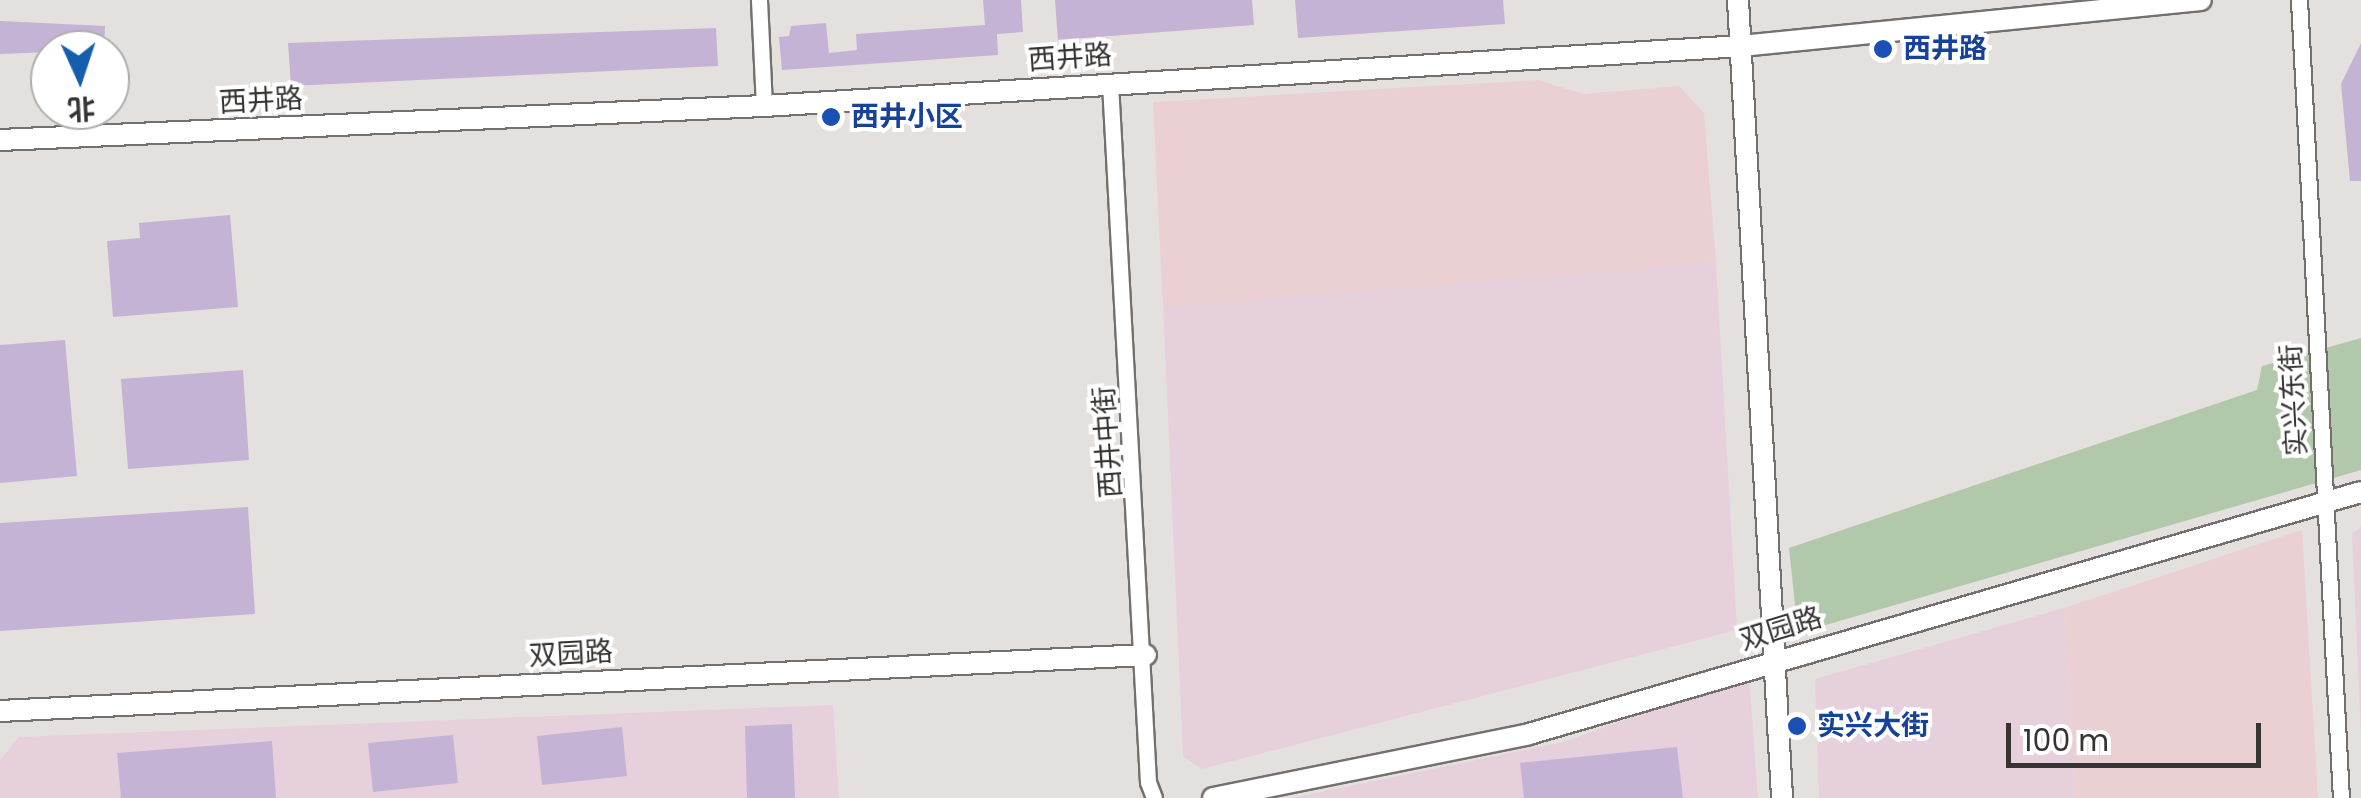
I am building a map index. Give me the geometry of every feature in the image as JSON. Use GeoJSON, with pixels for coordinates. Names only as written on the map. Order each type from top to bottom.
{"type":"FeatureCollection","features":[{"type":"Feature","properties":{"kind":"street"},"geometry":{"type":"LineString","coordinates":[[759,0],[764,106]]}},
{"type":"Feature","properties":{"kind":"street"},"geometry":{"type":"LineString","coordinates":[[1738,0],[1782,798]]}},
{"type":"Feature","properties":{"kind":"street","name":"西井路"},"geometry":{"type":"LineString","coordinates":[[0,140],[764,106],[1741,46],[2201,0]]}},
{"type":"Feature","properties":{"kind":"street","name":"实兴东街"},"geometry":{"type":"LineString","coordinates":[[2299,0],[2341,798]]}},
{"type":"Feature","properties":{"kind":"street","name":"西井中街"},"geometry":{"type":"LineString","coordinates":[[1110,83],[1146,656],[1148,782],[1154,798]]}},
{"type":"Feature","properties":{"kind":"street","name":"双园路"},"geometry":{"type":"LineString","coordinates":[[1213,798],[1529,734],[1775,659],[2361,492]]}},
{"type":"Feature","properties":{"kind":"street","name":"双园路"},"geometry":{"type":"LineString","coordinates":[[0,712],[1146,656]]}},
{"type":"Feature","properties":{"kind":"shaded area"},"geometry":{"type":"Polygon","coordinates":[[[1537,80],[1584,94],[1679,86],[1704,113],[1716,263],[1163,307],[1153,102],[1537,80]]]}},
{"type":"Feature","properties":{"kind":"shaded area"},"geometry":{"type":"Polygon","coordinates":[[[1716,263],[1737,630],[1202,769],[1183,756],[1163,302],[1716,263]]]}},
{"type":"Feature","properties":{"kind":"shaded area"},"geometry":{"type":"Polygon","coordinates":[[[2361,526],[2361,735],[2352,534],[2361,526]]]}},
{"type":"Feature","properties":{"kind":"shaded area"},"geometry":{"type":"Polygon","coordinates":[[[2302,530],[2318,798],[2075,798],[2064,608],[2302,530]]]}},
{"type":"Feature","properties":{"kind":"shaded area"},"geometry":{"type":"Polygon","coordinates":[[[2064,608],[2075,798],[1819,798],[1815,679],[2064,608]]]}},
{"type":"Feature","properties":{"kind":"shaded area"},"geometry":{"type":"Polygon","coordinates":[[[1749,676],[1758,798],[1292,798],[1563,742],[1749,676]]]}},
{"type":"Feature","properties":{"kind":"shaded area"},"geometry":{"type":"Polygon","coordinates":[[[833,705],[839,798],[0,798],[0,760],[19,737],[833,705]]]}},
{"type":"Feature","properties":{"kind":"green space"},"geometry":{"type":"Polygon","coordinates":[[[2361,338],[2361,470],[1798,633],[1789,548],[2257,390],[2262,366],[2361,338]]]}},
{"type":"Feature","properties":{"kind":"building"},"geometry":{"type":"Polygon","coordinates":[[[983,0],[1021,0],[1023,32],[997,34],[998,55],[782,70],[779,37],[789,36],[791,26],[826,23],[829,53],[857,50],[856,34],[985,25],[983,0]]]}},
{"type":"Feature","properties":{"kind":"building"},"geometry":{"type":"Polygon","coordinates":[[[1055,0],[1252,0],[1254,25],[1058,40],[1055,0]]]}},
{"type":"Feature","properties":{"kind":"building"},"geometry":{"type":"Polygon","coordinates":[[[1295,0],[1503,0],[1505,24],[1298,38],[1295,0]]]}},
{"type":"Feature","properties":{"kind":"building"},"geometry":{"type":"Polygon","coordinates":[[[0,21],[105,26],[105,30],[30,30],[30,53],[0,54],[0,21]]]}},
{"type":"Feature","properties":{"kind":"building"},"geometry":{"type":"Polygon","coordinates":[[[716,28],[718,66],[291,86],[288,43],[716,28]]]}},
{"type":"Feature","properties":{"kind":"building"},"geometry":{"type":"Polygon","coordinates":[[[2361,43],[2361,181],[2350,181],[2341,84],[2361,43]]]}},
{"type":"Feature","properties":{"kind":"building"},"geometry":{"type":"Polygon","coordinates":[[[230,215],[238,307],[113,317],[107,241],[140,238],[139,223],[230,215]]]}},
{"type":"Feature","properties":{"kind":"building"},"geometry":{"type":"Polygon","coordinates":[[[65,340],[77,476],[0,483],[0,345],[65,340]]]}},
{"type":"Feature","properties":{"kind":"building"},"geometry":{"type":"Polygon","coordinates":[[[243,370],[249,460],[128,469],[121,379],[243,370]]]}},
{"type":"Feature","properties":{"kind":"building"},"geometry":{"type":"Polygon","coordinates":[[[248,507],[255,614],[0,631],[0,523],[248,507]]]}},
{"type":"Feature","properties":{"kind":"building"},"geometry":{"type":"Polygon","coordinates":[[[792,724],[795,798],[747,798],[745,726],[792,724]]]}},
{"type":"Feature","properties":{"kind":"building"},"geometry":{"type":"Polygon","coordinates":[[[622,727],[627,776],[542,785],[537,736],[622,727]]]}},
{"type":"Feature","properties":{"kind":"building"},"geometry":{"type":"Polygon","coordinates":[[[453,735],[458,783],[373,792],[368,743],[453,735]]]}},
{"type":"Feature","properties":{"kind":"building"},"geometry":{"type":"Polygon","coordinates":[[[272,741],[276,798],[121,798],[117,753],[272,741]]]}},
{"type":"Feature","properties":{"kind":"building"},"geometry":{"type":"Polygon","coordinates":[[[1677,747],[1683,798],[1524,798],[1520,763],[1677,747]]]}},
{"type":"Feature","properties":{"kind":"place","name":"西井路"},"geometry":{"type":"Point","coordinates":[1883,49]}},
{"type":"Feature","properties":{"kind":"place","name":"西井小区"},"geometry":{"type":"Point","coordinates":[831,117]}},
{"type":"Feature","properties":{"kind":"place","name":"实兴大街"},"geometry":{"type":"Point","coordinates":[1797,726]}}]}
